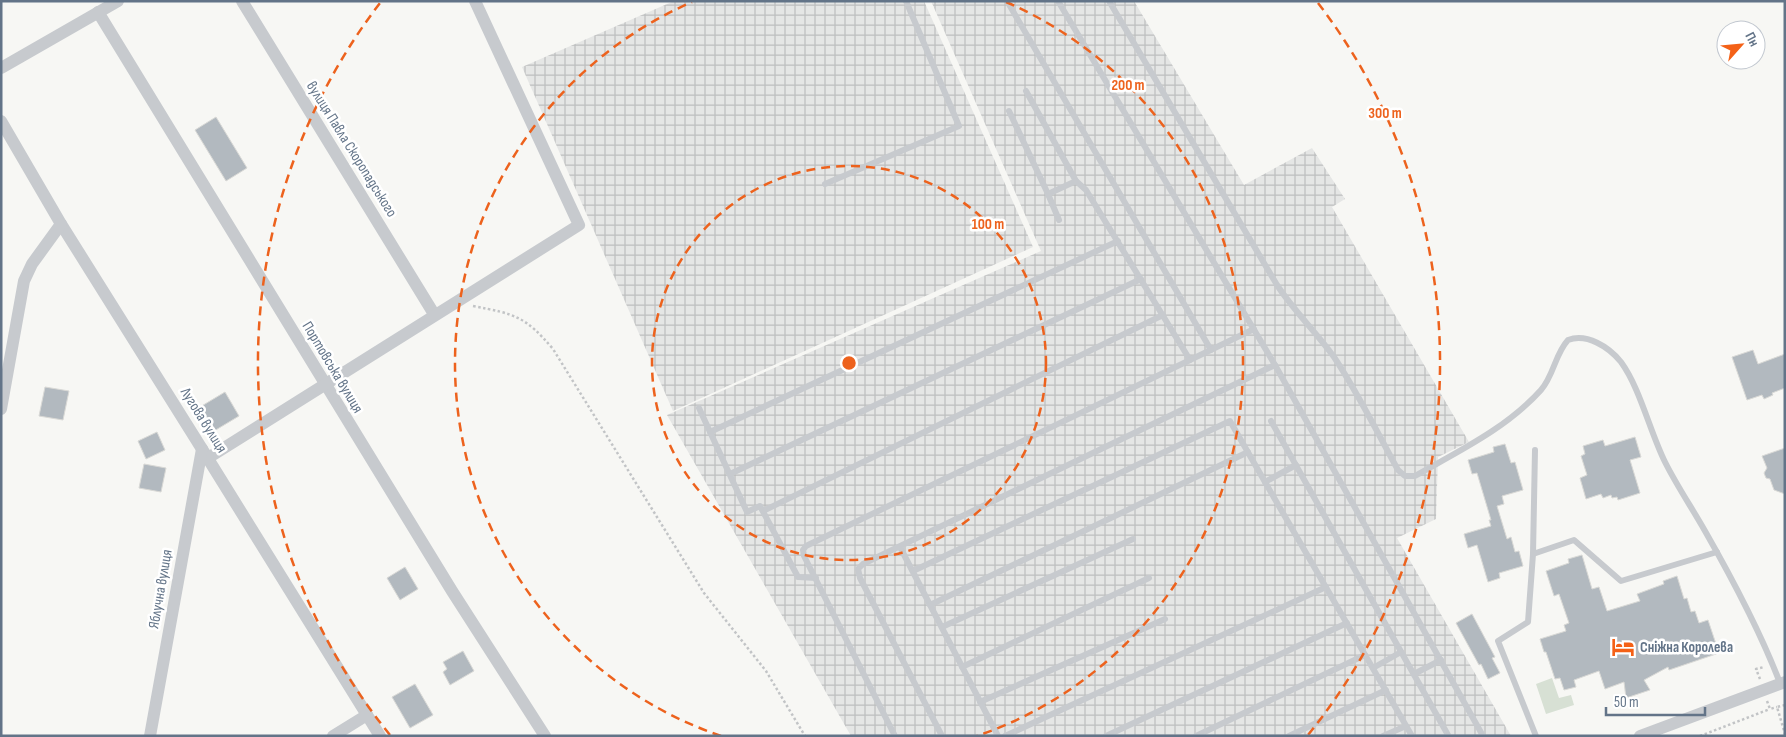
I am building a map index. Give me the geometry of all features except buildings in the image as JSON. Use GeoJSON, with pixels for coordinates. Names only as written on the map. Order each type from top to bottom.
{"type":"FeatureCollection","features":[{"type":"Feature","properties":{"kind":"street","name":"вулиця Павла Скоропадського"},"geometry":{"type":"LineString","coordinates":[[242,1],[434,314]]}},
{"type":"Feature","properties":{"kind":"street"},"geometry":{"type":"LineString","coordinates":[[205,453],[324,384],[579,225],[475,1]]}},
{"type":"Feature","properties":{"kind":"street"},"geometry":{"type":"LineString","coordinates":[[1,68],[106,6]]}},
{"type":"Feature","properties":{"kind":"street","name":"Портовська вулиця"},"geometry":{"type":"LineString","coordinates":[[106,6],[324,384],[452,591],[545,736]]}},
{"type":"Feature","properties":{"kind":"street","name":"Лугова вулиця"},"geometry":{"type":"LineString","coordinates":[[1,121],[61,224],[380,736]]}},
{"type":"Feature","properties":{"kind":"street"},"geometry":{"type":"LineString","coordinates":[[1,408],[24,281],[32,264],[61,224]]}},
{"type":"Feature","properties":{"kind":"street","name":"Яблучна вулиця"},"geometry":{"type":"LineString","coordinates":[[150,736],[205,453]]}},
{"type":"Feature","properties":{"kind":"street"},"geometry":{"type":"LineString","coordinates":[[1640,736],[1783,683]]}},
{"type":"Feature","properties":{"kind":"street"},"geometry":{"type":"LineString","coordinates":[[334,736],[367,716]]}},
{"type":"Feature","properties":{"kind":"lane"},"geometry":{"type":"LineString","coordinates":[[825,184],[959,126],[906,1]]}},
{"type":"Feature","properties":{"kind":"lane"},"geometry":{"type":"LineString","coordinates":[[1007,1],[1211,350]]}},
{"type":"Feature","properties":{"kind":"lane"},"geometry":{"type":"LineString","coordinates":[[1058,1],[1276,365],[1483,736]]}},
{"type":"Feature","properties":{"kind":"lane"},"geometry":{"type":"LineString","coordinates":[[1109,1],[1277,285],[1293,309],[1334,357],[1354,389],[1398,470],[1405,476],[1415,476],[1472,444],[1510,418],[1536,395],[1548,381],[1559,353],[1568,340],[1574,338],[1587,339],[1600,345],[1620,361],[1635,390],[1657,447],[1671,475],[1717,552],[1783,683]]}},
{"type":"Feature","properties":{"kind":"lane"},"geometry":{"type":"LineString","coordinates":[[1026,91],[1076,180],[1086,190],[1190,360]]}},
{"type":"Feature","properties":{"kind":"lane"},"geometry":{"type":"LineString","coordinates":[[1010,111],[1059,220]]}},
{"type":"Feature","properties":{"kind":"lane"},"geometry":{"type":"LineString","coordinates":[[1048,194],[1076,180]]}},
{"type":"Feature","properties":{"kind":"lane"},"geometry":{"type":"LineString","coordinates":[[710,432],[1118,241]]}},
{"type":"Feature","properties":{"kind":"lane"},"geometry":{"type":"LineString","coordinates":[[730,474],[1141,279]]}},
{"type":"Feature","properties":{"kind":"lane"},"geometry":{"type":"LineString","coordinates":[[763,511],[1163,315]]}},
{"type":"Feature","properties":{"kind":"lane"},"geometry":{"type":"LineString","coordinates":[[895,736],[804,556],[803,550],[806,546],[1254,329]]}},
{"type":"Feature","properties":{"kind":"lane"},"geometry":{"type":"LineString","coordinates":[[942,736],[860,578],[858,568],[1276,365]]}},
{"type":"Feature","properties":{"kind":"lane"},"geometry":{"type":"LineString","coordinates":[[699,408],[747,512],[760,506],[798,577],[816,578]]}},
{"type":"Feature","properties":{"kind":"lane"},"geometry":{"type":"LineString","coordinates":[[913,571],[1230,421],[1412,736]]}},
{"type":"Feature","properties":{"kind":"lane"},"geometry":{"type":"LineString","coordinates":[[1271,421],[1448,735]]}},
{"type":"Feature","properties":{"kind":"lane"},"geometry":{"type":"LineString","coordinates":[[1535,450],[1533,554],[1528,622],[1498,641],[1536,736]]}},
{"type":"Feature","properties":{"kind":"lane"},"geometry":{"type":"LineString","coordinates":[[930,605],[1248,452]]}},
{"type":"Feature","properties":{"kind":"lane"},"geometry":{"type":"LineString","coordinates":[[1265,482],[1296,464]]}},
{"type":"Feature","properties":{"kind":"lane"},"geometry":{"type":"LineString","coordinates":[[942,627],[1133,539]]}},
{"type":"Feature","properties":{"kind":"lane"},"geometry":{"type":"LineString","coordinates":[[1533,554],[1574,540],[1621,581],[1717,552]]}},
{"type":"Feature","properties":{"kind":"lane"},"geometry":{"type":"LineString","coordinates":[[900,546],[998,736]]}},
{"type":"Feature","properties":{"kind":"lane"},"geometry":{"type":"LineString","coordinates":[[962,667],[1149,578]]}},
{"type":"Feature","properties":{"kind":"lane"},"geometry":{"type":"LineString","coordinates":[[1005,736],[1326,586]]}},
{"type":"Feature","properties":{"kind":"lane"},"geometry":{"type":"LineString","coordinates":[[980,702],[1165,619]]}},
{"type":"Feature","properties":{"kind":"lane"},"geometry":{"type":"LineString","coordinates":[[1106,736],[1347,623]]}},
{"type":"Feature","properties":{"kind":"lane"},"geometry":{"type":"LineString","coordinates":[[1373,668],[1401,652]]}},
{"type":"Feature","properties":{"kind":"lane"},"geometry":{"type":"LineString","coordinates":[[1196,736],[1366,655]]}},
{"type":"Feature","properties":{"kind":"lane"},"geometry":{"type":"LineString","coordinates":[[1414,674],[1440,660]]}},
{"type":"Feature","properties":{"kind":"lane"},"geometry":{"type":"LineString","coordinates":[[1289,736],[1386,690]]}},
{"type":"Feature","properties":{"kind":"lane"},"geometry":{"type":"LineString","coordinates":[[1383,736],[1406,726]]}},
{"type":"Feature","properties":{"kind":"path"},"geometry":{"type":"LineString","coordinates":[[453,303],[506,312],[521,318],[539,332],[553,349],[704,593],[766,671],[805,736]]}},
{"type":"Feature","properties":{"kind":"path"},"geometry":{"type":"LineString","coordinates":[[1785,705],[1778,707],[1785,734]]}},
{"type":"Feature","properties":{"kind":"path"},"geometry":{"type":"LineString","coordinates":[[1700,736],[1770,710]]}},
{"type":"Feature","properties":{"kind":"shaded area"},"geometry":{"type":"Polygon","coordinates":[[[674,1],[924,1],[1033,247],[673,411],[522,67],[674,1]]]}},
{"type":"Feature","properties":{"kind":"shaded area"},"geometry":{"type":"Polygon","coordinates":[[[931,1],[1134,1],[1244,185],[1312,148],[1345,199],[1332,207],[1469,442],[1438,457],[1436,519],[1397,538],[1511,736],[851,736],[667,415],[1041,251],[931,1]]]}},
{"type":"Feature","properties":{"kind":"shaded area"},"geometry":{"type":"Polygon","coordinates":[[[1552,678],[1559,698],[1571,695],[1574,705],[1546,714],[1536,684],[1552,678]]]}},
{"type":"Feature","properties":{"kind":"place","name":"Сніжна Королева"},"geometry":{"type":"Point","coordinates":[1623,647]}}]}
